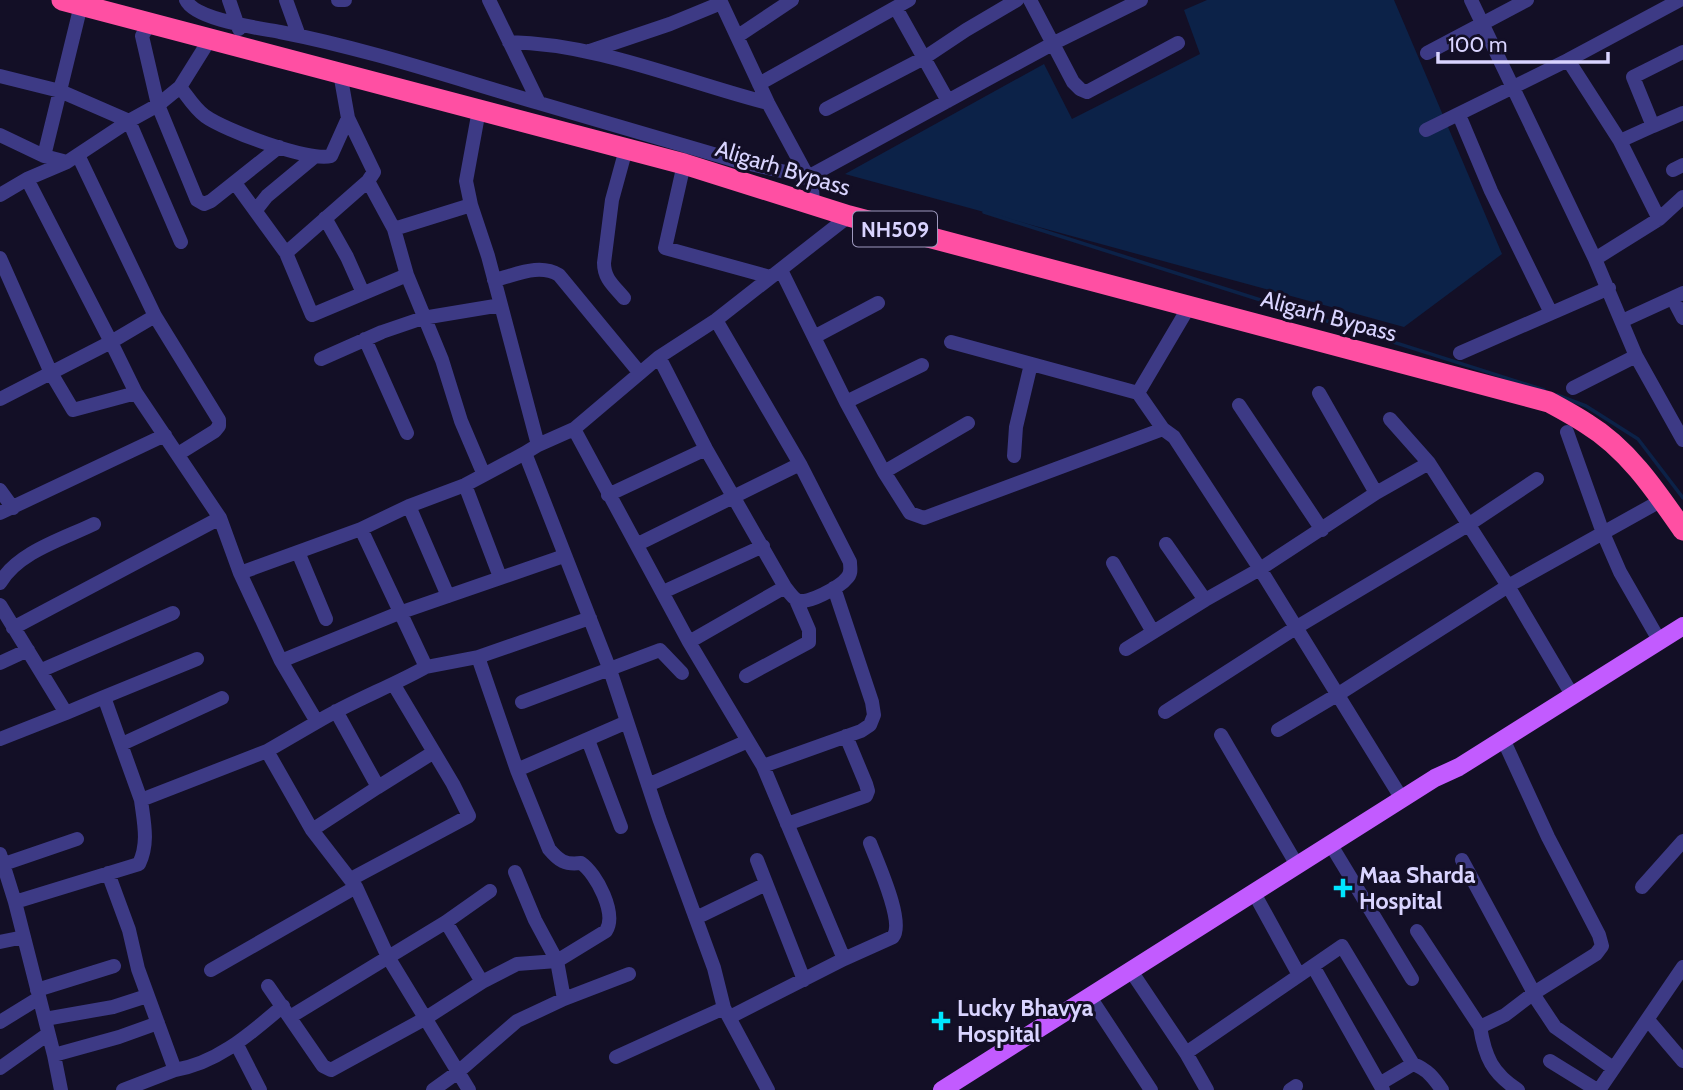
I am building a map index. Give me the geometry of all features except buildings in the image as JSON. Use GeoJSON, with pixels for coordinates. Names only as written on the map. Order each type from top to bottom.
{"type":"FeatureCollection","features":[{"type":"Feature","properties":{"kind":"highway","name":"Aligarh Bypass"},"geometry":{"type":"LineString","coordinates":[[72,3],[108,6],[150,23],[210,39],[236,35],[340,73],[684,164],[812,192],[849,216],[1549,402],[1589,424],[1614,444],[1636,467],[1683,530]]}},
{"type":"Feature","properties":{"kind":"main road"},"geometry":{"type":"LineString","coordinates":[[1435,778],[1455,759],[1683,615]]}},
{"type":"Feature","properties":{"kind":"main road"},"geometry":{"type":"LineString","coordinates":[[942,1090],[1435,778],[1459,767],[1683,626]]}},
{"type":"Feature","properties":{"kind":"street"},"geometry":{"type":"LineString","coordinates":[[186,0],[196,10],[236,35],[299,36],[334,42],[737,161],[812,192]]}},
{"type":"Feature","properties":{"kind":"street"},"geometry":{"type":"LineString","coordinates":[[229,0],[236,35]]}},
{"type":"Feature","properties":{"kind":"street"},"geometry":{"type":"LineString","coordinates":[[286,0],[299,36]]}},
{"type":"Feature","properties":{"kind":"street"},"geometry":{"type":"LineString","coordinates":[[338,0],[345,0]]}},
{"type":"Feature","properties":{"kind":"street"},"geometry":{"type":"LineString","coordinates":[[489,0],[539,103]]}},
{"type":"Feature","properties":{"kind":"street"},"geometry":{"type":"LineString","coordinates":[[738,36],[792,0]]}},
{"type":"Feature","properties":{"kind":"street"},"geometry":{"type":"LineString","coordinates":[[826,109],[924,58],[1017,0]]}},
{"type":"Feature","properties":{"kind":"street"},"geometry":{"type":"LineString","coordinates":[[1030,0],[1073,82],[1087,92],[1178,43]]}},
{"type":"Feature","properties":{"kind":"street"},"geometry":{"type":"LineString","coordinates":[[812,192],[948,101],[1054,43],[1141,0]]}},
{"type":"Feature","properties":{"kind":"street"},"geometry":{"type":"LineString","coordinates":[[1471,0],[1609,288],[1636,356],[1683,440]]}},
{"type":"Feature","properties":{"kind":"street"},"geometry":{"type":"LineString","coordinates":[[1427,52],[1527,0]]}},
{"type":"Feature","properties":{"kind":"street"},"geometry":{"type":"LineString","coordinates":[[1426,130],[1568,60],[1680,0]]}},
{"type":"Feature","properties":{"kind":"street"},"geometry":{"type":"LineString","coordinates":[[589,51],[670,24],[720,2],[812,192]]}},
{"type":"Feature","properties":{"kind":"street"},"geometry":{"type":"LineString","coordinates":[[44,156],[60,91],[72,3]]}},
{"type":"Feature","properties":{"kind":"street"},"geometry":{"type":"LineString","coordinates":[[759,84],[902,4],[924,58],[948,101]]}},
{"type":"Feature","properties":{"kind":"street"},"geometry":{"type":"LineString","coordinates":[[150,23],[142,36],[158,105],[197,200],[204,204],[211,201],[279,147]]}},
{"type":"Feature","properties":{"kind":"street"},"geometry":{"type":"LineString","coordinates":[[0,195],[72,159],[158,105],[180,87],[210,39]]}},
{"type":"Feature","properties":{"kind":"street"},"geometry":{"type":"LineString","coordinates":[[509,42],[545,43],[589,51],[768,103]]}},
{"type":"Feature","properties":{"kind":"street"},"geometry":{"type":"LineString","coordinates":[[1653,126],[1633,77],[1679,54],[1683,69]]}},
{"type":"Feature","properties":{"kind":"street"},"geometry":{"type":"LineString","coordinates":[[1568,60],[1620,141],[1659,219]]}},
{"type":"Feature","properties":{"kind":"street"},"geometry":{"type":"LineString","coordinates":[[286,253],[368,181],[374,172],[348,118],[340,73]]}},
{"type":"Feature","properties":{"kind":"street"},"geometry":{"type":"LineString","coordinates":[[0,75],[60,91],[129,121],[181,242]]}},
{"type":"Feature","properties":{"kind":"street"},"geometry":{"type":"LineString","coordinates":[[180,87],[202,114],[216,123],[314,157],[331,156],[348,118]]}},
{"type":"Feature","properties":{"kind":"street"},"geometry":{"type":"LineString","coordinates":[[479,110],[466,181],[501,305],[532,449],[564,555],[610,670],[714,968],[727,1013],[768,1090]]}},
{"type":"Feature","properties":{"kind":"street"},"geometry":{"type":"LineString","coordinates":[[1620,141],[1683,113]]}},
{"type":"Feature","properties":{"kind":"street"},"geometry":{"type":"LineString","coordinates":[[1458,115],[1550,313]]}},
{"type":"Feature","properties":{"kind":"street"},"geometry":{"type":"LineString","coordinates":[[0,135],[44,156],[72,159]]}},
{"type":"Feature","properties":{"kind":"street"},"geometry":{"type":"LineString","coordinates":[[624,298],[608,280],[604,263],[612,200],[626,149]]}},
{"type":"Feature","properties":{"kind":"street"},"geometry":{"type":"LineString","coordinates":[[256,210],[267,196],[314,157]]}},
{"type":"Feature","properties":{"kind":"street"},"geometry":{"type":"LineString","coordinates":[[72,159],[155,316],[219,420],[219,426],[215,430],[178,454]]}},
{"type":"Feature","properties":{"kind":"street"},"geometry":{"type":"LineString","coordinates":[[684,164],[664,248],[776,274],[814,337],[846,402],[909,513],[924,518],[1163,429]]}},
{"type":"Feature","properties":{"kind":"street"},"geometry":{"type":"LineString","coordinates":[[27,180],[136,393],[220,518],[240,573],[281,661],[317,722]]}},
{"type":"Feature","properties":{"kind":"street"},"geometry":{"type":"LineString","coordinates":[[368,181],[394,229],[407,275],[442,360],[461,421],[484,475]]}},
{"type":"Feature","properties":{"kind":"street"},"geometry":{"type":"LineString","coordinates":[[235,183],[286,253],[312,315],[407,275]]}},
{"type":"Feature","properties":{"kind":"street"},"geometry":{"type":"LineString","coordinates":[[1595,259],[1659,219],[1683,197]]}},
{"type":"Feature","properties":{"kind":"street"},"geometry":{"type":"LineString","coordinates":[[394,229],[471,205]]}},
{"type":"Feature","properties":{"kind":"street"},"geometry":{"type":"LineString","coordinates":[[240,573],[360,529],[409,506],[465,485],[574,429],[659,356],[716,320],[849,216]]}},
{"type":"Feature","properties":{"kind":"street"},"geometry":{"type":"LineString","coordinates":[[325,218],[363,293]]}},
{"type":"Feature","properties":{"kind":"street"},"geometry":{"type":"LineString","coordinates":[[0,258],[51,373],[72,410],[136,393]]}},
{"type":"Feature","properties":{"kind":"street"},"geometry":{"type":"LineString","coordinates":[[494,280],[538,269],[549,269],[559,275],[639,372]]}},
{"type":"Feature","properties":{"kind":"street"},"geometry":{"type":"LineString","coordinates":[[1460,353],[1609,288]]}},
{"type":"Feature","properties":{"kind":"street"},"geometry":{"type":"LineString","coordinates":[[1622,321],[1678,296],[1683,318]]}},
{"type":"Feature","properties":{"kind":"street"},"geometry":{"type":"LineString","coordinates":[[814,337],[878,303]]}},
{"type":"Feature","properties":{"kind":"street"},"geometry":{"type":"LineString","coordinates":[[321,359],[423,317],[501,305]]}},
{"type":"Feature","properties":{"kind":"street"},"geometry":{"type":"LineString","coordinates":[[1138,393],[1190,306]]}},
{"type":"Feature","properties":{"kind":"street"},"geometry":{"type":"LineString","coordinates":[[0,399],[111,342],[155,316]]}},
{"type":"Feature","properties":{"kind":"street"},"geometry":{"type":"LineString","coordinates":[[716,320],[800,464],[850,562],[851,572],[847,579],[814,598],[803,602],[796,600]]}},
{"type":"Feature","properties":{"kind":"street"},"geometry":{"type":"LineString","coordinates":[[365,339],[407,433]]}},
{"type":"Feature","properties":{"kind":"street"},"geometry":{"type":"LineString","coordinates":[[951,342],[1138,393],[1163,429],[1174,437],[1260,569],[1402,799]]}},
{"type":"Feature","properties":{"kind":"street"},"geometry":{"type":"LineString","coordinates":[[659,356],[706,449],[785,587],[796,600],[809,630],[809,642],[747,676]]}},
{"type":"Feature","properties":{"kind":"street"},"geometry":{"type":"LineString","coordinates":[[1573,388],[1636,356]]}},
{"type":"Feature","properties":{"kind":"street"},"geometry":{"type":"LineString","coordinates":[[1014,456],[1016,426],[1031,364]]}},
{"type":"Feature","properties":{"kind":"street"},"geometry":{"type":"LineString","coordinates":[[846,402],[922,365]]}},
{"type":"Feature","properties":{"kind":"street"},"geometry":{"type":"LineString","coordinates":[[1319,393],[1376,492]]}},
{"type":"Feature","properties":{"kind":"street"},"geometry":{"type":"LineString","coordinates":[[1239,405],[1322,530]]}},
{"type":"Feature","properties":{"kind":"street"},"geometry":{"type":"LineString","coordinates":[[1390,419],[1429,463],[1569,688]]}},
{"type":"Feature","properties":{"kind":"street"},"geometry":{"type":"LineString","coordinates":[[884,472],[968,423]]}},
{"type":"Feature","properties":{"kind":"street"},"geometry":{"type":"LineString","coordinates":[[574,429],[689,642],[763,766],[844,959]]}},
{"type":"Feature","properties":{"kind":"street"},"geometry":{"type":"LineString","coordinates":[[1567,432],[1602,533],[1620,572],[1655,633]]}},
{"type":"Feature","properties":{"kind":"street"},"geometry":{"type":"LineString","coordinates":[[0,490],[6,510],[165,435]]}},
{"type":"Feature","properties":{"kind":"street"},"geometry":{"type":"LineString","coordinates":[[608,495],[706,449]]}},
{"type":"Feature","properties":{"kind":"street"},"geometry":{"type":"LineString","coordinates":[[1126,649],[1260,569],[1376,492],[1429,463]]}},
{"type":"Feature","properties":{"kind":"street"},"geometry":{"type":"LineString","coordinates":[[638,544],[800,464]]}},
{"type":"Feature","properties":{"kind":"street"},"geometry":{"type":"LineString","coordinates":[[1165,712],[1297,627],[1468,525],[1537,479]]}},
{"type":"Feature","properties":{"kind":"street"},"geometry":{"type":"LineString","coordinates":[[465,485],[500,577]]}},
{"type":"Feature","properties":{"kind":"street"},"geometry":{"type":"LineString","coordinates":[[1278,730],[1508,586],[1662,500]]}},
{"type":"Feature","properties":{"kind":"street"},"geometry":{"type":"LineString","coordinates":[[409,506],[449,596]]}},
{"type":"Feature","properties":{"kind":"street"},"geometry":{"type":"LineString","coordinates":[[13,628],[220,518]]}},
{"type":"Feature","properties":{"kind":"street"},"geometry":{"type":"LineString","coordinates":[[0,583],[13,567],[27,557],[94,524]]}},
{"type":"Feature","properties":{"kind":"street"},"geometry":{"type":"LineString","coordinates":[[360,529],[426,667]]}},
{"type":"Feature","properties":{"kind":"street"},"geometry":{"type":"LineString","coordinates":[[1166,544],[1205,600]]}},
{"type":"Feature","properties":{"kind":"street"},"geometry":{"type":"LineString","coordinates":[[663,592],[763,546]]}},
{"type":"Feature","properties":{"kind":"street"},"geometry":{"type":"LineString","coordinates":[[298,552],[326,619]]}},
{"type":"Feature","properties":{"kind":"street"},"geometry":{"type":"LineString","coordinates":[[281,661],[399,613],[564,555]]}},
{"type":"Feature","properties":{"kind":"street"},"geometry":{"type":"LineString","coordinates":[[1113,563],[1153,632]]}},
{"type":"Feature","properties":{"kind":"street"},"geometry":{"type":"LineString","coordinates":[[689,642],[785,587]]}},
{"type":"Feature","properties":{"kind":"street"},"geometry":{"type":"LineString","coordinates":[[763,766],[870,725],[874,715],[834,588]]}},
{"type":"Feature","properties":{"kind":"street"},"geometry":{"type":"LineString","coordinates":[[0,606],[42,670],[66,713]]}},
{"type":"Feature","properties":{"kind":"street"},"geometry":{"type":"LineString","coordinates":[[42,670],[173,613]]}},
{"type":"Feature","properties":{"kind":"street"},"geometry":{"type":"LineString","coordinates":[[141,800],[267,751],[335,711],[394,685],[426,667],[478,657],[590,618]]}},
{"type":"Feature","properties":{"kind":"street"},"geometry":{"type":"LineString","coordinates":[[0,663],[28,650]]}},
{"type":"Feature","properties":{"kind":"street"},"geometry":{"type":"LineString","coordinates":[[522,702],[660,650],[682,673]]}},
{"type":"Feature","properties":{"kind":"street"},"geometry":{"type":"LineString","coordinates":[[268,986],[323,1066],[331,1070],[517,964],[556,961],[606,931],[611,923],[609,912],[589,868],[581,863],[569,865],[559,860],[550,849],[516,770],[478,657]]}},
{"type":"Feature","properties":{"kind":"street"},"geometry":{"type":"LineString","coordinates":[[0,739],[197,659]]}},
{"type":"Feature","properties":{"kind":"street"},"geometry":{"type":"LineString","coordinates":[[211,970],[470,816],[394,685]]}},
{"type":"Feature","properties":{"kind":"street"},"geometry":{"type":"LineString","coordinates":[[15,902],[139,864],[145,851],[141,800],[104,697]]}},
{"type":"Feature","properties":{"kind":"street"},"geometry":{"type":"LineString","coordinates":[[122,744],[222,698]]}},
{"type":"Feature","properties":{"kind":"street"},"geometry":{"type":"LineString","coordinates":[[335,711],[378,787]]}},
{"type":"Feature","properties":{"kind":"street"},"geometry":{"type":"LineString","coordinates":[[516,770],[627,722]]}},
{"type":"Feature","properties":{"kind":"street"},"geometry":{"type":"LineString","coordinates":[[1221,735],[1297,865]]}},
{"type":"Feature","properties":{"kind":"street"},"geometry":{"type":"LineString","coordinates":[[787,824],[866,796],[866,784],[846,736]]}},
{"type":"Feature","properties":{"kind":"street"},"geometry":{"type":"LineString","coordinates":[[1480,1027],[1505,1015],[1533,993],[1596,954],[1601,946],[1599,935],[1548,837],[1503,739]]}},
{"type":"Feature","properties":{"kind":"street"},"geometry":{"type":"LineString","coordinates":[[588,740],[621,827]]}},
{"type":"Feature","properties":{"kind":"street"},"geometry":{"type":"LineString","coordinates":[[648,785],[748,741]]}},
{"type":"Feature","properties":{"kind":"street"},"geometry":{"type":"LineString","coordinates":[[267,751],[312,831],[354,883],[388,957],[468,1090]]}},
{"type":"Feature","properties":{"kind":"street"},"geometry":{"type":"LineString","coordinates":[[312,831],[434,752]]}},
{"type":"Feature","properties":{"kind":"street"},"geometry":{"type":"LineString","coordinates":[[61,1090],[47,1026],[2,859],[77,839]]}},
{"type":"Feature","properties":{"kind":"street"},"geometry":{"type":"LineString","coordinates":[[1642,887],[1683,841]]}},
{"type":"Feature","properties":{"kind":"street"},"geometry":{"type":"LineString","coordinates":[[617,1057],[804,980],[893,937],[897,933],[898,924],[870,843]]}},
{"type":"Feature","properties":{"kind":"street"},"geometry":{"type":"LineString","coordinates":[[1331,845],[1412,979]]}},
{"type":"Feature","properties":{"kind":"street"},"geometry":{"type":"LineString","coordinates":[[757,860],[804,980]]}},
{"type":"Feature","properties":{"kind":"street"},"geometry":{"type":"LineString","coordinates":[[1462,860],[1533,993],[1555,1027],[1613,1068]]}},
{"type":"Feature","properties":{"kind":"street"},"geometry":{"type":"LineString","coordinates":[[515,872],[556,961],[564,999]]}},
{"type":"Feature","properties":{"kind":"street"},"geometry":{"type":"LineString","coordinates":[[108,873],[129,930],[147,996],[176,1070]]}},
{"type":"Feature","properties":{"kind":"street"},"geometry":{"type":"LineString","coordinates":[[696,918],[766,884]]}},
{"type":"Feature","properties":{"kind":"street"},"geometry":{"type":"LineString","coordinates":[[123,1090],[191,1067],[237,1045],[286,1011],[388,957],[446,922],[490,891]]}},
{"type":"Feature","properties":{"kind":"street"},"geometry":{"type":"LineString","coordinates":[[1254,893],[1299,975]]}},
{"type":"Feature","properties":{"kind":"street"},"geometry":{"type":"LineString","coordinates":[[446,922],[482,982]]}},
{"type":"Feature","properties":{"kind":"street"},"geometry":{"type":"LineString","coordinates":[[1417,931],[1480,1027],[1484,1052],[1506,1082],[1518,1090]]}},
{"type":"Feature","properties":{"kind":"street"},"geometry":{"type":"LineString","coordinates":[[0,942],[24,937]]}},
{"type":"Feature","properties":{"kind":"street"},"geometry":{"type":"LineString","coordinates":[[1186,1053],[1342,946],[1413,1064],[1423,1068],[1435,1079],[1441,1090]]}},
{"type":"Feature","properties":{"kind":"street"},"geometry":{"type":"LineString","coordinates":[[0,1022],[38,994],[114,966]]}},
{"type":"Feature","properties":{"kind":"street"},"geometry":{"type":"LineString","coordinates":[[1313,966],[1382,1086],[1413,1064]]}},
{"type":"Feature","properties":{"kind":"street"},"geometry":{"type":"LineString","coordinates":[[1550,1061],[1603,1088],[1613,1068],[1683,967]]}},
{"type":"Feature","properties":{"kind":"street"},"geometry":{"type":"LineString","coordinates":[[1131,971],[1186,1053],[1207,1090]]}},
{"type":"Feature","properties":{"kind":"street"},"geometry":{"type":"LineString","coordinates":[[433,1090],[517,1021],[629,974]]}},
{"type":"Feature","properties":{"kind":"street"},"geometry":{"type":"LineString","coordinates":[[0,1068],[47,1026],[147,996]]}},
{"type":"Feature","properties":{"kind":"street"},"geometry":{"type":"LineString","coordinates":[[1090,997],[1151,1090]]}},
{"type":"Feature","properties":{"kind":"street"},"geometry":{"type":"LineString","coordinates":[[1648,1020],[1683,1061]]}},
{"type":"Feature","properties":{"kind":"street"},"geometry":{"type":"LineString","coordinates":[[54,1055],[158,1023]]}},
{"type":"Feature","properties":{"kind":"street"},"geometry":{"type":"LineString","coordinates":[[237,1045],[260,1090]]}},
{"type":"Feature","properties":{"kind":"water"},"geometry":{"type":"Polygon","coordinates":[[[1207,0],[1394,0],[1502,254],[1404,327],[845,174],[1044,64],[1072,119],[1200,54],[1184,10],[1207,0]]]}},
{"type":"Feature","properties":{"kind":"waterway"},"geometry":{"type":"LineString","coordinates":[[984,212],[1544,390]]}},
{"type":"Feature","properties":{"kind":"waterway"},"geometry":{"type":"LineString","coordinates":[[1557,395],[1586,406],[1638,439],[1683,498]]}},
{"type":"Feature","properties":{"kind":"place","name":"Maa Sharda Hospital"},"geometry":{"type":"Point","coordinates":[1343,888]}},
{"type":"Feature","properties":{"kind":"place","name":"Lucky Bhavya Hospital"},"geometry":{"type":"Point","coordinates":[941,1021]}}]}
